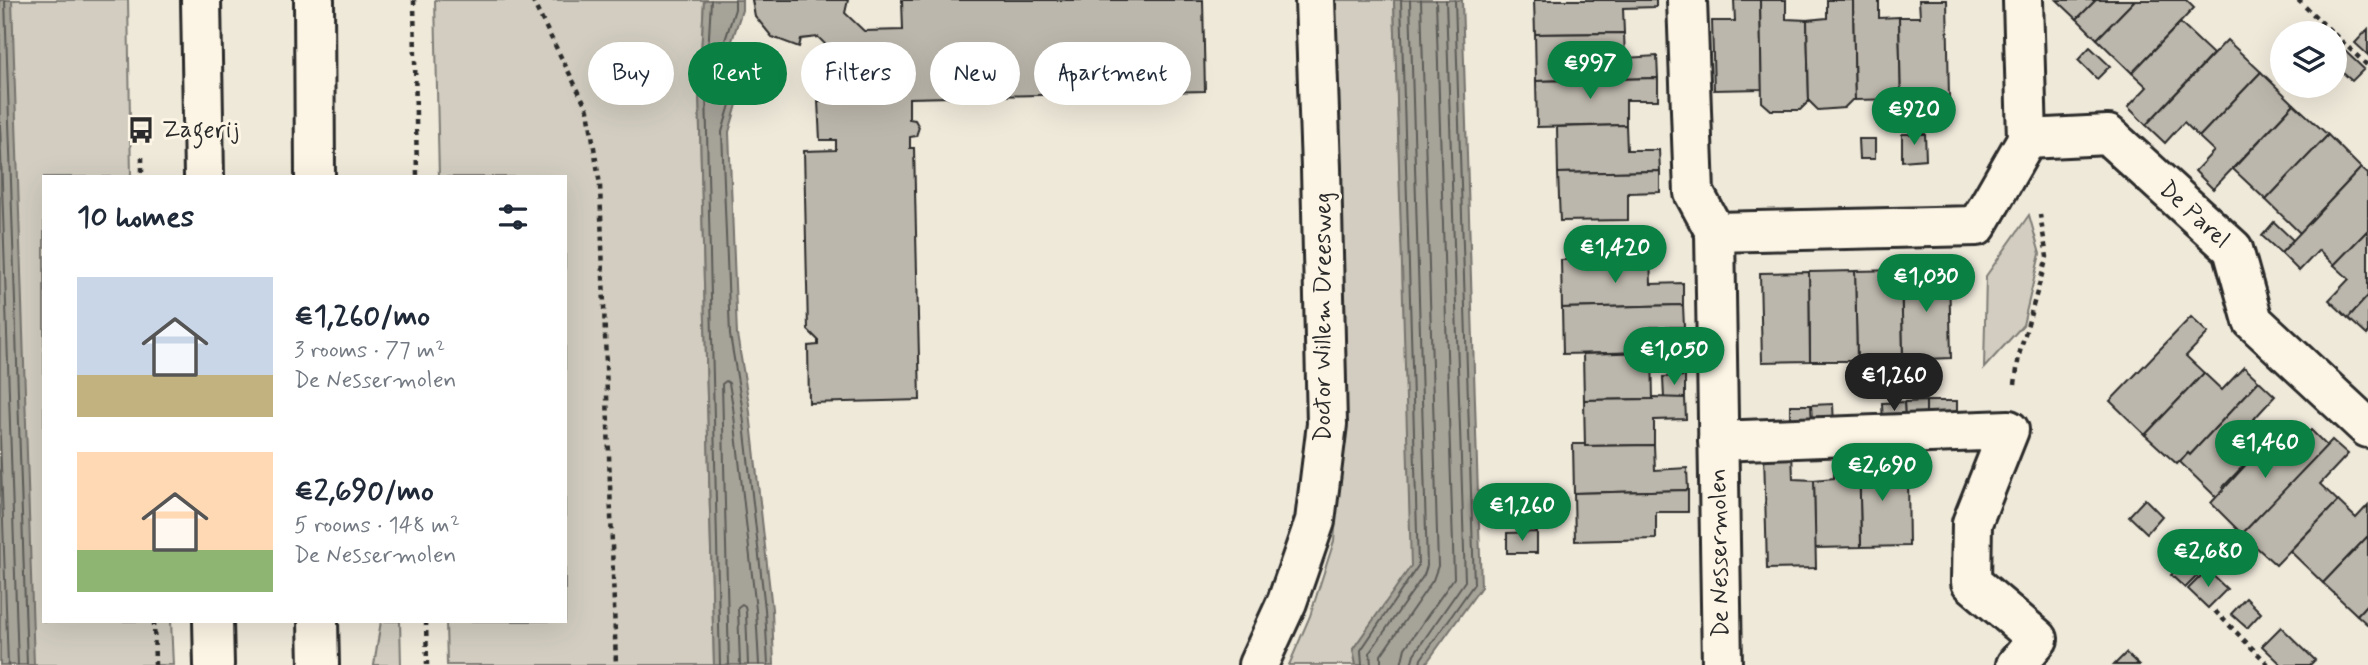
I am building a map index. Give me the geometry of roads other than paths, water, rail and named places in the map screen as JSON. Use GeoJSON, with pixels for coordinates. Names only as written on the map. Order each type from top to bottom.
{"type":"FeatureCollection","features":[{"type":"Feature","properties":{"kind":"street"},"geometry":{"type":"LineString","coordinates":[[201,0],[204,175]]}},
{"type":"Feature","properties":{"kind":"street"},"geometry":{"type":"LineString","coordinates":[[314,0],[315,175]]}},
{"type":"Feature","properties":{"kind":"street","name":"Doctor Willem Dreesweg"},"geometry":{"type":"LineString","coordinates":[[1258,665],[1287,602],[1315,521],[1326,424],[1315,0]]}},
{"type":"Feature","properties":{"kind":"street","name":"De Nessermolen"},"geometry":{"type":"LineString","coordinates":[[1687,0],[1694,193],[1715,232],[1722,665]]}},
{"type":"Feature","properties":{"kind":"street"},"geometry":{"type":"LineString","coordinates":[[1715,232],[1977,226],[2027,139],[2023,0]]}},
{"type":"Feature","properties":{"kind":"street","name":"De Parel"},"geometry":{"type":"LineString","coordinates":[[2027,139],[2108,135],[2233,248],[2253,321],[2368,428]]}},
{"type":"Feature","properties":{"kind":"street","name":"De Nessermolen"},"geometry":{"type":"LineString","coordinates":[[1718,441],[2010,430],[1972,523],[1971,582],[2038,639],[2016,665]]}},
{"type":"Feature","properties":{"kind":"street"},"geometry":{"type":"LineString","coordinates":[[213,623],[214,665]]}},
{"type":"Feature","properties":{"kind":"street"},"geometry":{"type":"LineString","coordinates":[[318,623],[319,665]]}},
{"type":"Feature","properties":{"kind":"water"},"geometry":{"type":"Polygon","coordinates":[[[0,0],[12,0],[34,665],[0,665],[0,0]]]}},
{"type":"Feature","properties":{"kind":"water"},"geometry":{"type":"Polygon","coordinates":[[[704,0],[742,0],[742,10],[732,42],[702,42],[704,0]]]}},
{"type":"Feature","properties":{"kind":"water"},"geometry":{"type":"Polygon","coordinates":[[[1394,0],[1462,0],[1481,587],[1425,665],[1356,665],[1353,649],[1411,566],[1394,0]]]}},
{"type":"Feature","properties":{"kind":"water"},"geometry":{"type":"Polygon","coordinates":[[[699,105],[737,105],[729,132],[737,335],[749,404],[772,609],[774,665],[714,665],[699,105]]]}},
{"type":"Feature","properties":{"kind":"place","name":"Zagerij"},"geometry":{"type":"Point","coordinates":[141,130]}}]}
